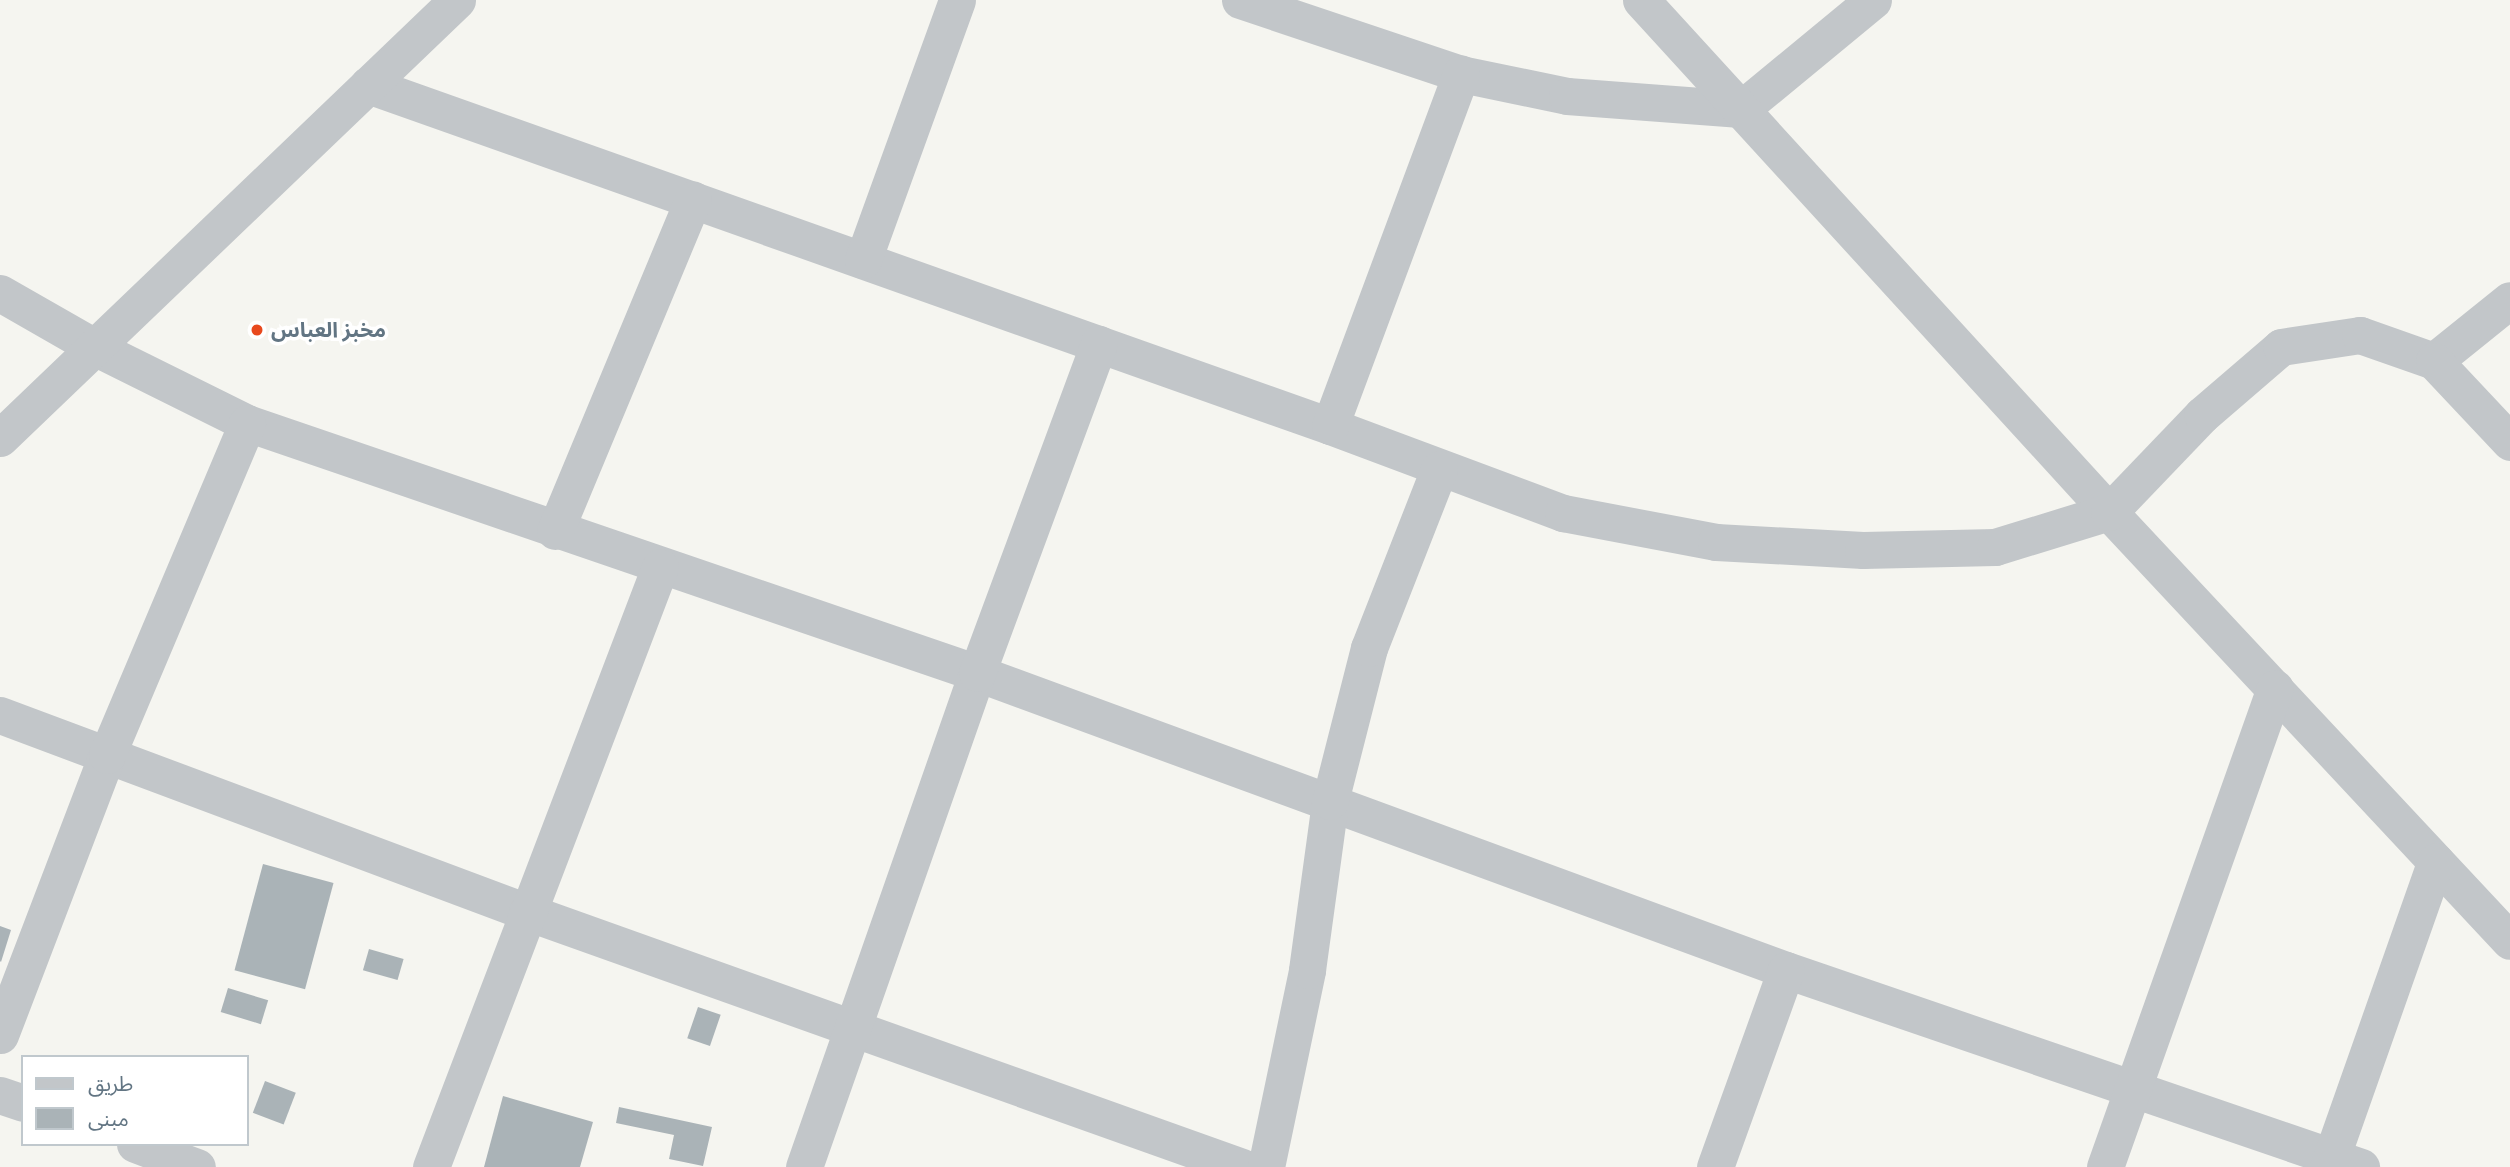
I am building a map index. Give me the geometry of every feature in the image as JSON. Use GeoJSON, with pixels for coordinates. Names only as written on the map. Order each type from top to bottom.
{"type":"FeatureCollection","features":[{"type":"Feature","properties":{"kind":"street"},"geometry":{"type":"LineString","coordinates":[[863,260],[957,0]]}},
{"type":"Feature","properties":{"kind":"street"},"geometry":{"type":"LineString","coordinates":[[1240,0],[1282,6],[1461,74],[1567,96],[1741,109],[1873,0]]}},
{"type":"Feature","properties":{"kind":"street"},"geometry":{"type":"LineString","coordinates":[[1641,0],[2109,512],[2510,941]]}},
{"type":"Feature","properties":{"kind":"street"},"geometry":{"type":"LineString","coordinates":[[0,438],[368,85],[439,4]]}},
{"type":"Feature","properties":{"kind":"street"},"geometry":{"type":"LineString","coordinates":[[1330,426],[1461,74]]}},
{"type":"Feature","properties":{"kind":"street"},"geometry":{"type":"LineString","coordinates":[[368,85],[1330,426],[1439,469],[1563,513],[1716,542],[1863,550],[1995,547],[2109,512],[2202,415],[2281,348],[2360,335],[2434,361],[2510,442]]}},
{"type":"Feature","properties":{"kind":"street"},"geometry":{"type":"LineString","coordinates":[[555,531],[693,200]]}},
{"type":"Feature","properties":{"kind":"street"},"geometry":{"type":"LineString","coordinates":[[0,293],[96,348],[247,423],[660,567],[977,673],[1786,970],[2133,1089],[2340,1164],[2436,861]]}},
{"type":"Feature","properties":{"kind":"street"},"geometry":{"type":"LineString","coordinates":[[2434,361],[2510,299]]}},
{"type":"Feature","properties":{"kind":"street"},"geometry":{"type":"LineString","coordinates":[[804,1167],[977,673],[1100,344]]}},
{"type":"Feature","properties":{"kind":"street"},"geometry":{"type":"LineString","coordinates":[[0,1035],[107,755],[247,423]]}},
{"type":"Feature","properties":{"kind":"street"},"geometry":{"type":"LineString","coordinates":[[1266,1167],[1307,970],[1330,801],[1369,648],[1439,469]]}},
{"type":"Feature","properties":{"kind":"street"},"geometry":{"type":"LineString","coordinates":[[430,1167],[660,567]]}},
{"type":"Feature","properties":{"kind":"street"},"geometry":{"type":"LineString","coordinates":[[2105,1167],[2275,688]]}},
{"type":"Feature","properties":{"kind":"street"},"geometry":{"type":"LineString","coordinates":[[0,715],[527,912],[1242,1167]]}},
{"type":"Feature","properties":{"kind":"street"},"geometry":{"type":"LineString","coordinates":[[1715,1167],[1786,970]]}},
{"type":"Feature","properties":{"kind":"street"},"geometry":{"type":"LineString","coordinates":[[0,1095],[21,1102]]}},
{"type":"Feature","properties":{"kind":"street"},"geometry":{"type":"LineString","coordinates":[[140,1146],[197,1167]]}},
{"type":"Feature","properties":{"kind":"building"},"geometry":{"type":"Polygon","coordinates":[[[263,864],[334,883],[305,989],[235,970],[263,864]]]}},
{"type":"Feature","properties":{"kind":"building"},"geometry":{"type":"Polygon","coordinates":[[[0,926],[11,930],[1,962],[0,961],[0,926]]]}},
{"type":"Feature","properties":{"kind":"building"},"geometry":{"type":"Polygon","coordinates":[[[369,949],[404,959],[398,980],[363,970],[369,949]]]}},
{"type":"Feature","properties":{"kind":"building"},"geometry":{"type":"Polygon","coordinates":[[[228,988],[268,1000],[261,1024],[221,1012],[228,988]]]}},
{"type":"Feature","properties":{"kind":"building"},"geometry":{"type":"Polygon","coordinates":[[[698,1007],[721,1015],[710,1046],[687,1038],[698,1007]]]}},
{"type":"Feature","properties":{"kind":"building"},"geometry":{"type":"Polygon","coordinates":[[[265,1081],[296,1093],[284,1125],[253,1113],[265,1081]]]}},
{"type":"Feature","properties":{"kind":"building"},"geometry":{"type":"Polygon","coordinates":[[[503,1096],[593,1122],[580,1167],[484,1167],[503,1096]]]}},
{"type":"Feature","properties":{"kind":"building"},"geometry":{"type":"Polygon","coordinates":[[[619,1107],[712,1127],[703,1166],[669,1159],[674,1135],[616,1123],[619,1107]]]}},
{"type":"Feature","properties":{"kind":"place","name":"مخبز العباس"},"geometry":{"type":"Point","coordinates":[257,330]}}]}
